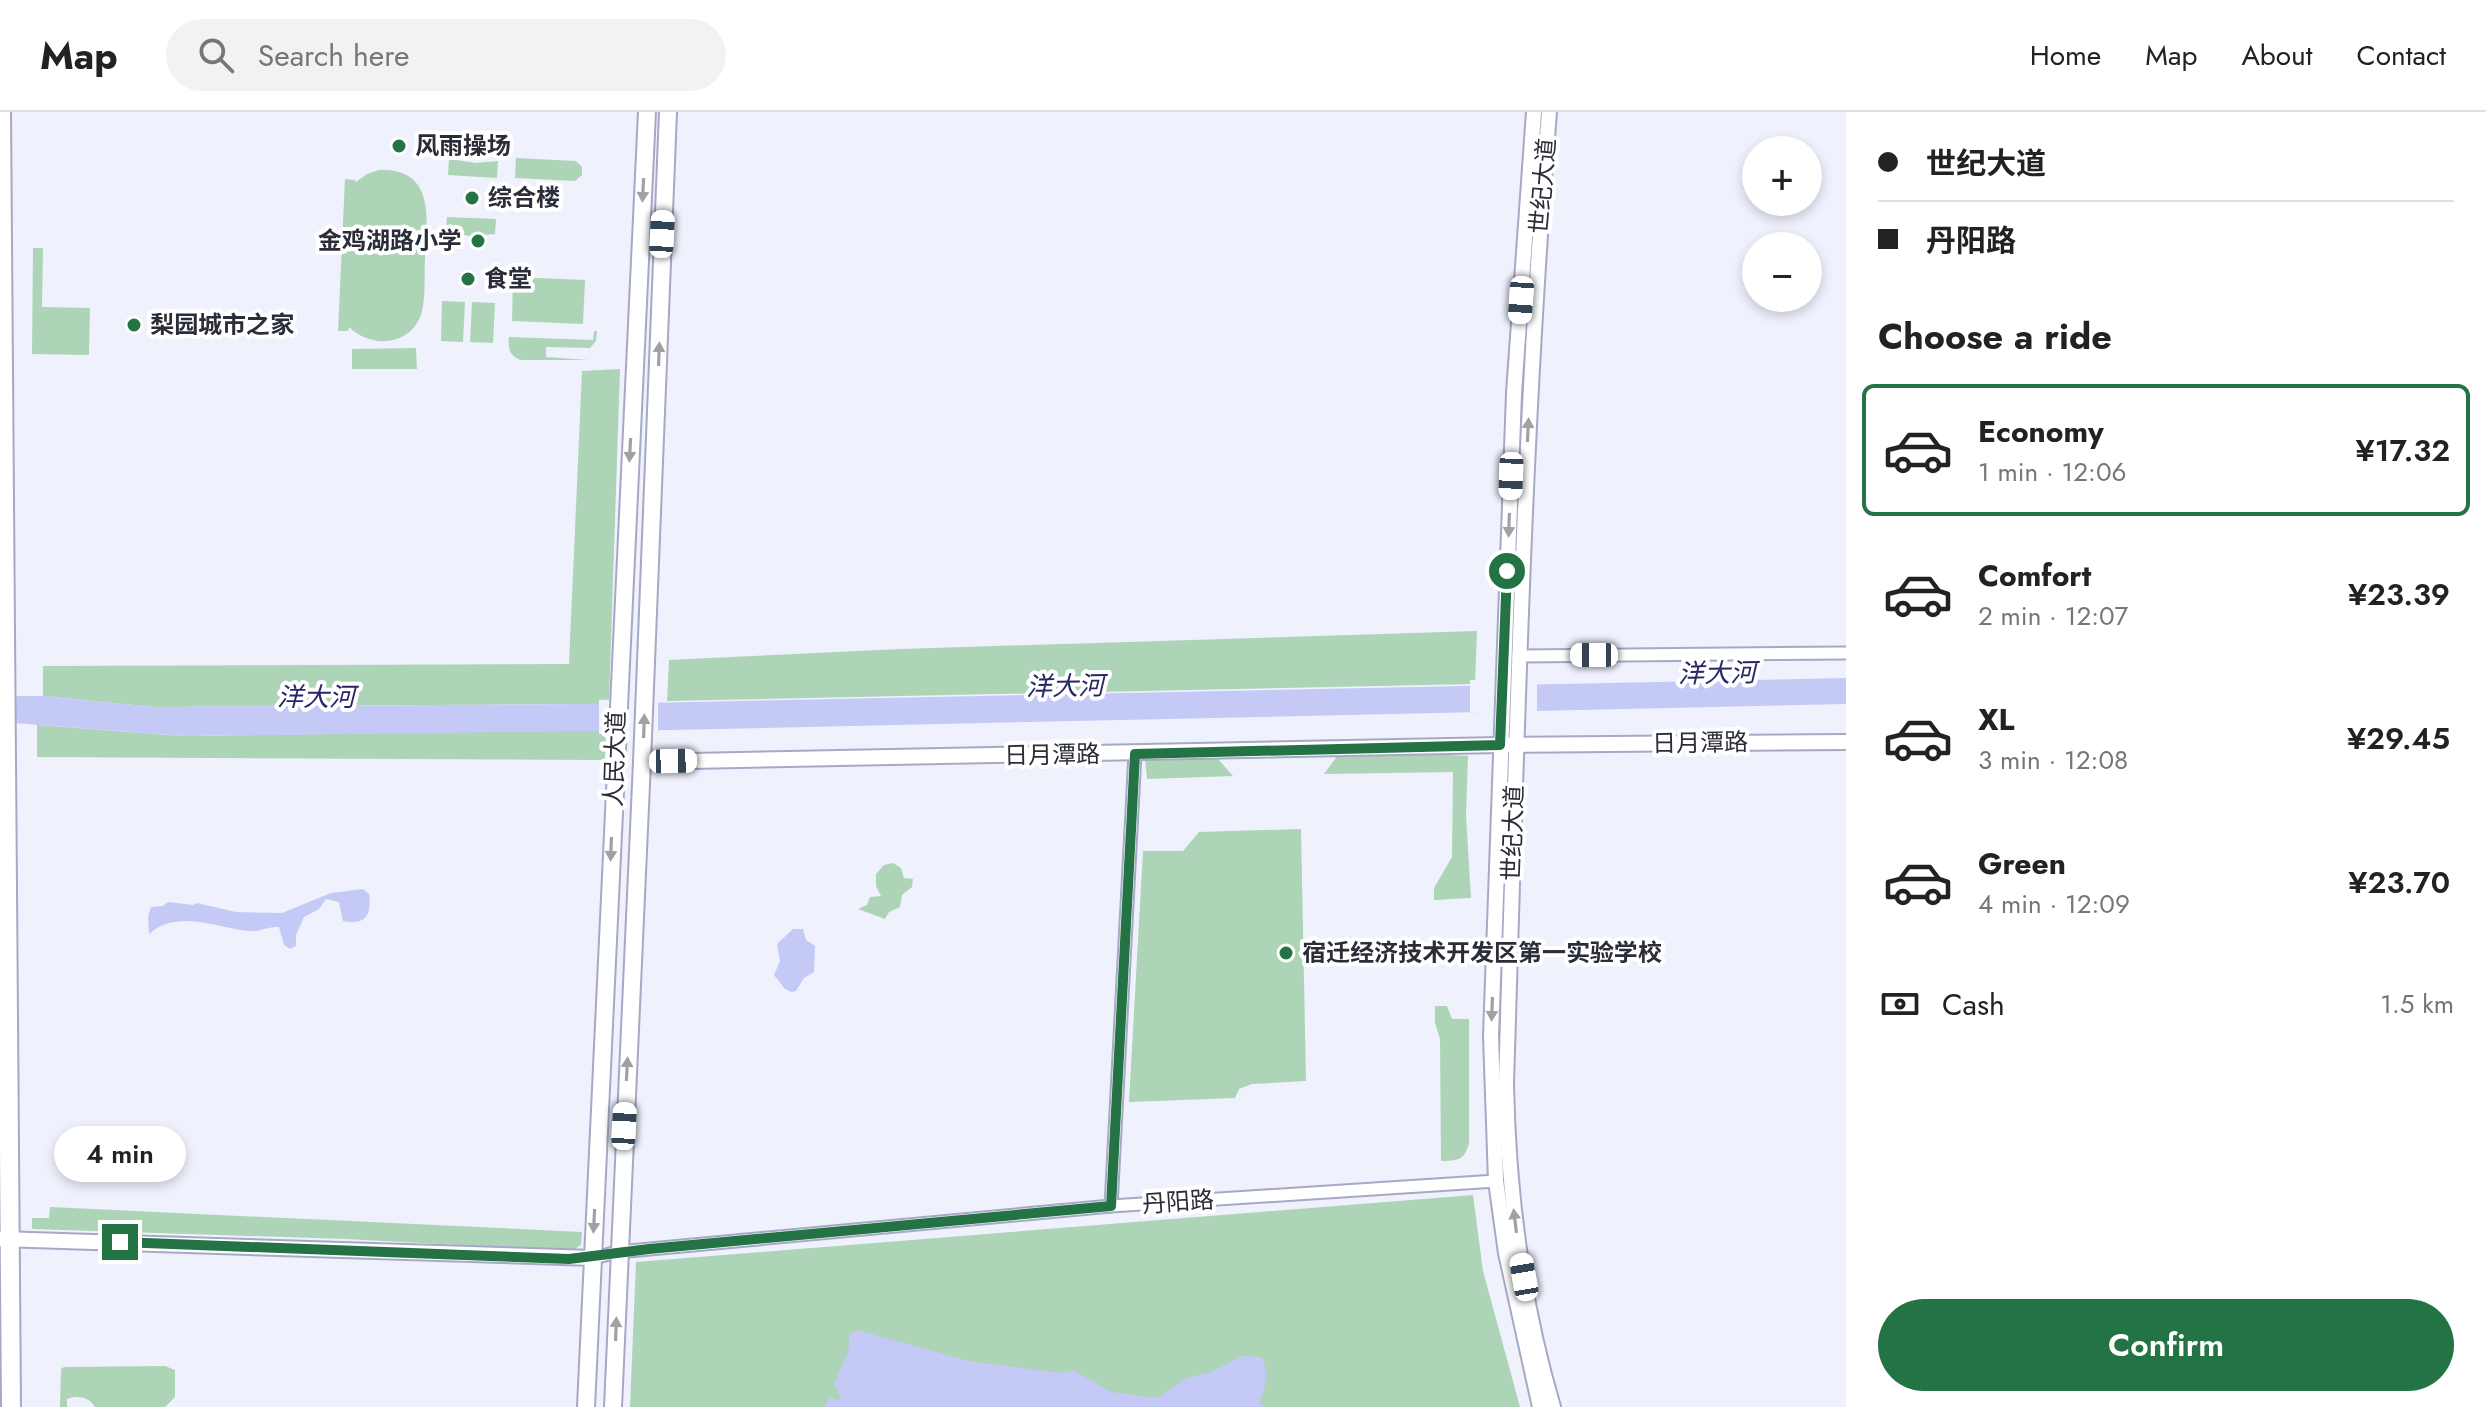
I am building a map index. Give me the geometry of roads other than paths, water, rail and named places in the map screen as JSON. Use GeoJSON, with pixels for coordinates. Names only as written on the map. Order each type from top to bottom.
{"type":"FeatureCollection","features":[{"type":"Feature","properties":{"kind":"highway"},"geometry":{"type":"LineString","coordinates":[[1,112],[5,1239],[11,1407]]}},
{"type":"Feature","properties":{"kind":"main road","name":"人民大道"},"geometry":{"type":"LineString","coordinates":[[586,1407],[647,112]]}},
{"type":"Feature","properties":{"kind":"main road","name":"人民大道"},"geometry":{"type":"LineString","coordinates":[[613,1407],[668,112]]}},
{"type":"Feature","properties":{"kind":"main road"},"geometry":{"type":"LineString","coordinates":[[645,153],[655,144],[666,152]]}},
{"type":"Feature","properties":{"kind":"main road"},"geometry":{"type":"LineString","coordinates":[[597,1174],[607,1186],[622,1178]]}},
{"type":"Feature","properties":{"kind":"street","name":"世纪大道"},"geometry":{"type":"LineString","coordinates":[[1534,112],[1514,393],[1491,1036],[1496,1181],[1512,1283],[1540,1407]]}},
{"type":"Feature","properties":{"kind":"street","name":"世纪大道"},"geometry":{"type":"LineString","coordinates":[[1549,112],[1533,303],[1518,656],[1506,1084],[1507,1154],[1519,1250],[1535,1341],[1553,1407]]}},
{"type":"Feature","properties":{"kind":"street"},"geometry":{"type":"LineString","coordinates":[[1518,656],[1846,653]]}},
{"type":"Feature","properties":{"kind":"street","name":"日月潭路"},"geometry":{"type":"LineString","coordinates":[[642,762],[1500,745],[1846,742]]}},
{"type":"Feature","properties":{"kind":"street"},"geometry":{"type":"LineString","coordinates":[[1111,1206],[1135,754]]}},
{"type":"Feature","properties":{"kind":"street","name":"丹阳路"},"geometry":{"type":"LineString","coordinates":[[5,1239],[593,1258],[618,1252],[1111,1206],[1496,1181]]}},
{"type":"Feature","properties":{"kind":"water"},"geometry":{"type":"Polygon","coordinates":[[[1846,678],[1846,704],[671,730],[184,736],[0,722],[0,696],[43,696],[154,707],[599,704],[1846,678]]]}},
{"type":"Feature","properties":{"kind":"water"},"geometry":{"type":"Polygon","coordinates":[[[363,889],[369,894],[370,901],[366,917],[357,922],[343,921],[339,902],[326,899],[319,909],[304,917],[296,935],[296,946],[290,949],[284,945],[279,927],[249,931],[183,921],[171,922],[149,934],[151,907],[163,906],[168,902],[197,903],[236,912],[282,913],[331,893],[363,889]]]}},
{"type":"Feature","properties":{"kind":"water"},"geometry":{"type":"Polygon","coordinates":[[[793,929],[803,929],[806,940],[815,946],[814,972],[804,978],[796,991],[791,992],[774,975],[780,961],[777,944],[793,929]]]}},
{"type":"Feature","properties":{"kind":"water"},"geometry":{"type":"Polygon","coordinates":[[[857,1330],[968,1361],[1062,1373],[1073,1370],[1111,1392],[1158,1398],[1186,1378],[1209,1373],[1242,1356],[1261,1357],[1266,1379],[1259,1402],[1264,1407],[825,1407],[829,1398],[841,1398],[834,1384],[848,1352],[850,1334],[857,1330]]]}},
{"type":"Feature","properties":{"kind":"place","name":"风雨操场"},"geometry":{"type":"Point","coordinates":[399,146]}},
{"type":"Feature","properties":{"kind":"place","name":"综合楼"},"geometry":{"type":"Point","coordinates":[472,198]}},
{"type":"Feature","properties":{"kind":"place","name":"金鸡湖路小学"},"geometry":{"type":"Point","coordinates":[478,241]}},
{"type":"Feature","properties":{"kind":"place","name":"食堂"},"geometry":{"type":"Point","coordinates":[468,279]}},
{"type":"Feature","properties":{"kind":"place","name":"梨园城市之家"},"geometry":{"type":"Point","coordinates":[134,325]}},
{"type":"Feature","properties":{"kind":"place","name":"宿迁经济技术开发区第一实验学校"},"geometry":{"type":"Point","coordinates":[1286,953]}},
{"type":"Feature","properties":{"kind":"water label","name":"洋大河"},"geometry":{"type":"Point","coordinates":[1717,673]}},
{"type":"Feature","properties":{"kind":"water label","name":"洋大河"},"geometry":{"type":"Point","coordinates":[1065,686]}},
{"type":"Feature","properties":{"kind":"water label","name":"洋大河"},"geometry":{"type":"Point","coordinates":[316,697]}}]}
